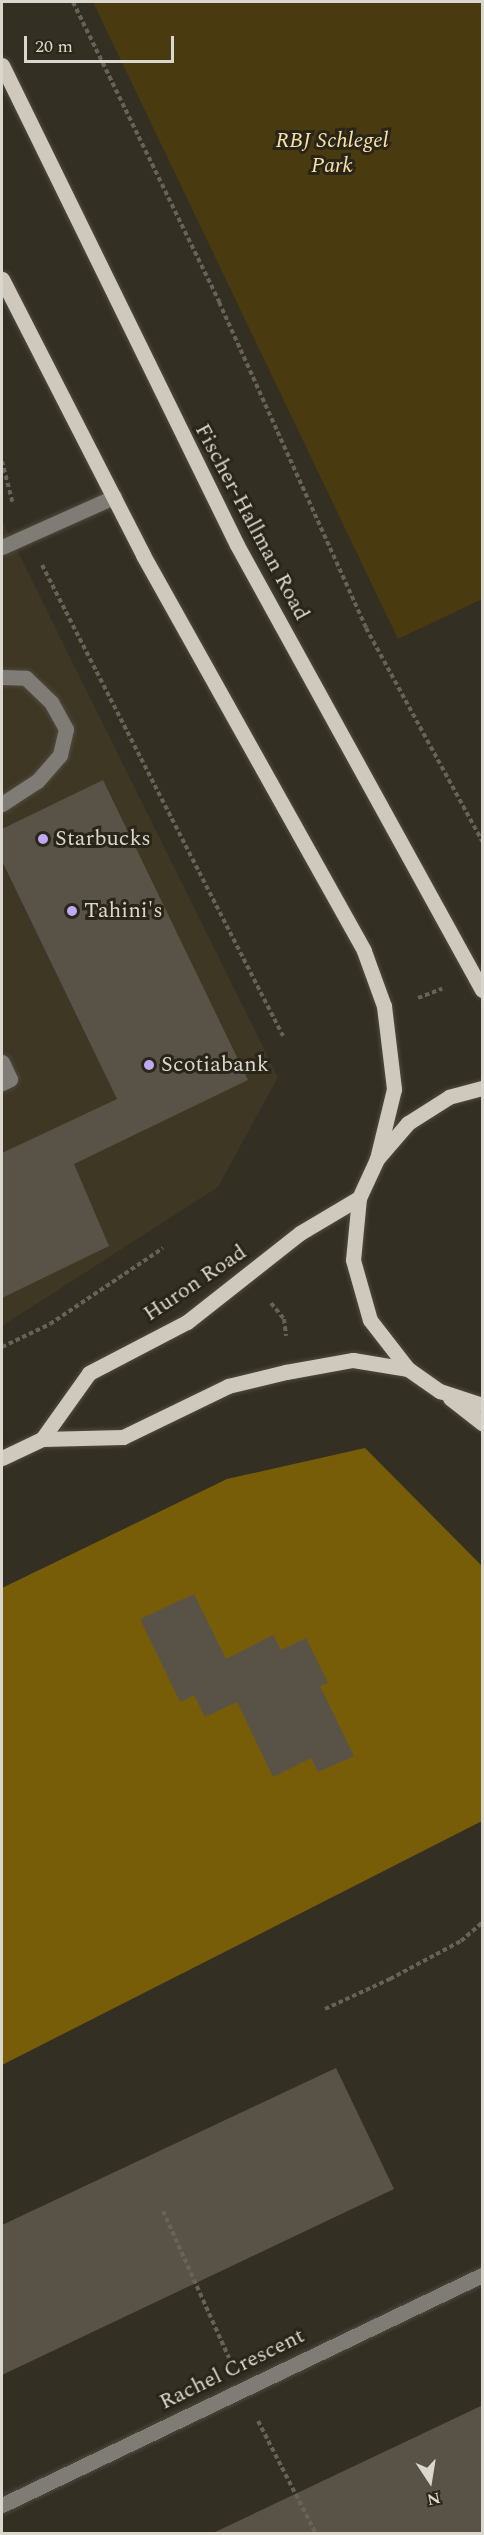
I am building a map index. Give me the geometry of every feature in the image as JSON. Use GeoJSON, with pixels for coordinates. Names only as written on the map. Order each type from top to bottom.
{"type":"FeatureCollection","features":[{"type":"Feature","properties":{"kind":"main road","name":"Fischer-Hallman Road"},"geometry":{"type":"LineString","coordinates":[[2,64],[5,79],[237,545],[483,990]]}},
{"type":"Feature","properties":{"kind":"main road"},"geometry":{"type":"LineString","coordinates":[[2,279],[114,498],[364,951],[384,1006],[394,1089],[377,1159],[359,1198],[353,1260],[358,1280],[370,1320],[408,1369],[483,1423]]}},
{"type":"Feature","properties":{"kind":"main road"},"geometry":{"type":"LineString","coordinates":[[377,1159],[408,1123],[449,1097],[483,1088]]}},
{"type":"Feature","properties":{"kind":"main road","name":"Huron Road"},"geometry":{"type":"LineString","coordinates":[[42,1439],[88,1373],[187,1322],[300,1233],[359,1198]]}},
{"type":"Feature","properties":{"kind":"main road","name":"Huron Road"},"geometry":{"type":"LineString","coordinates":[[2,1458],[42,1439],[123,1437],[228,1386],[286,1372],[353,1360],[408,1369]]}},
{"type":"Feature","properties":{"kind":"main road"},"geometry":{"type":"LineString","coordinates":[[440,1390],[483,1405]]}},
{"type":"Feature","properties":{"kind":"street"},"geometry":{"type":"LineString","coordinates":[[2,547],[114,498]]}},
{"type":"Feature","properties":{"kind":"street"},"geometry":{"type":"LineString","coordinates":[[2,677],[26,678],[51,702],[66,729],[60,755],[37,781],[2,804]]}},
{"type":"Feature","properties":{"kind":"street"},"geometry":{"type":"LineString","coordinates":[[2,1062],[10,1079],[2,1083]]}},
{"type":"Feature","properties":{"kind":"street","name":"Rachel Crescent"},"geometry":{"type":"LineString","coordinates":[[2,2505],[483,2275]]}},
{"type":"Feature","properties":{"kind":"path"},"geometry":{"type":"LineString","coordinates":[[73,2],[219,302],[366,628],[483,841]]}},
{"type":"Feature","properties":{"kind":"path"},"geometry":{"type":"LineString","coordinates":[[2,461],[27,536],[283,1036]]}},
{"type":"Feature","properties":{"kind":"path"},"geometry":{"type":"LineString","coordinates":[[418,998],[444,987]]}},
{"type":"Feature","properties":{"kind":"path"},"geometry":{"type":"LineString","coordinates":[[2,1347],[50,1324],[163,1248]]}},
{"type":"Feature","properties":{"kind":"path"},"geometry":{"type":"LineString","coordinates":[[271,1303],[284,1319],[286,1344]]}},
{"type":"Feature","properties":{"kind":"path"},"geometry":{"type":"LineString","coordinates":[[325,2009],[390,1979],[483,1923]]}},
{"type":"Feature","properties":{"kind":"path"},"geometry":{"type":"LineString","coordinates":[[163,2211],[231,2362]]}},
{"type":"Feature","properties":{"kind":"path"},"geometry":{"type":"LineString","coordinates":[[253,2412],[316,2534]]}},
{"type":"Feature","properties":{"kind":"shaded area"},"geometry":{"type":"Polygon","coordinates":[[[2,520],[278,1077],[218,1187],[2,1326],[2,520]]]}},
{"type":"Feature","properties":{"kind":"shaded area"},"geometry":{"type":"Polygon","coordinates":[[[365,1448],[482,1566],[482,1821],[2,2065],[2,1588],[227,1479],[365,1448]]]}},
{"type":"Feature","properties":{"kind":"green space","name":"RBJ Schlegel Park"},"geometry":{"type":"Polygon","coordinates":[[[93,2],[482,2],[482,599],[398,639],[93,2]]]}},
{"type":"Feature","properties":{"kind":"building"},"geometry":{"type":"Polygon","coordinates":[[[103,780],[248,1080],[74,1164],[109,1246],[2,1298],[2,1153],[117,1099],[2,861],[2,829],[103,780]]]}},
{"type":"Feature","properties":{"kind":"building"},"geometry":{"type":"Polygon","coordinates":[[[194,1594],[226,1659],[273,1635],[281,1650],[306,1638],[328,1683],[320,1686],[354,1756],[318,1772],[311,1758],[273,1777],[237,1702],[205,1717],[194,1695],[180,1702],[140,1619],[194,1594]]]}},
{"type":"Feature","properties":{"kind":"building"},"geometry":{"type":"Polygon","coordinates":[[[336,2068],[394,2189],[2,2375],[2,2225],[336,2068]]]}},
{"type":"Feature","properties":{"kind":"building"},"geometry":{"type":"Polygon","coordinates":[[[483,2405],[483,2534],[211,2534],[483,2405]]]}},
{"type":"Feature","properties":{"kind":"place","name":"Starbucks"},"geometry":{"type":"Point","coordinates":[43,839]}},
{"type":"Feature","properties":{"kind":"place","name":"Tahini's"},"geometry":{"type":"Point","coordinates":[72,911]}},
{"type":"Feature","properties":{"kind":"place","name":"Scotiabank"},"geometry":{"type":"Point","coordinates":[149,1065]}}]}
